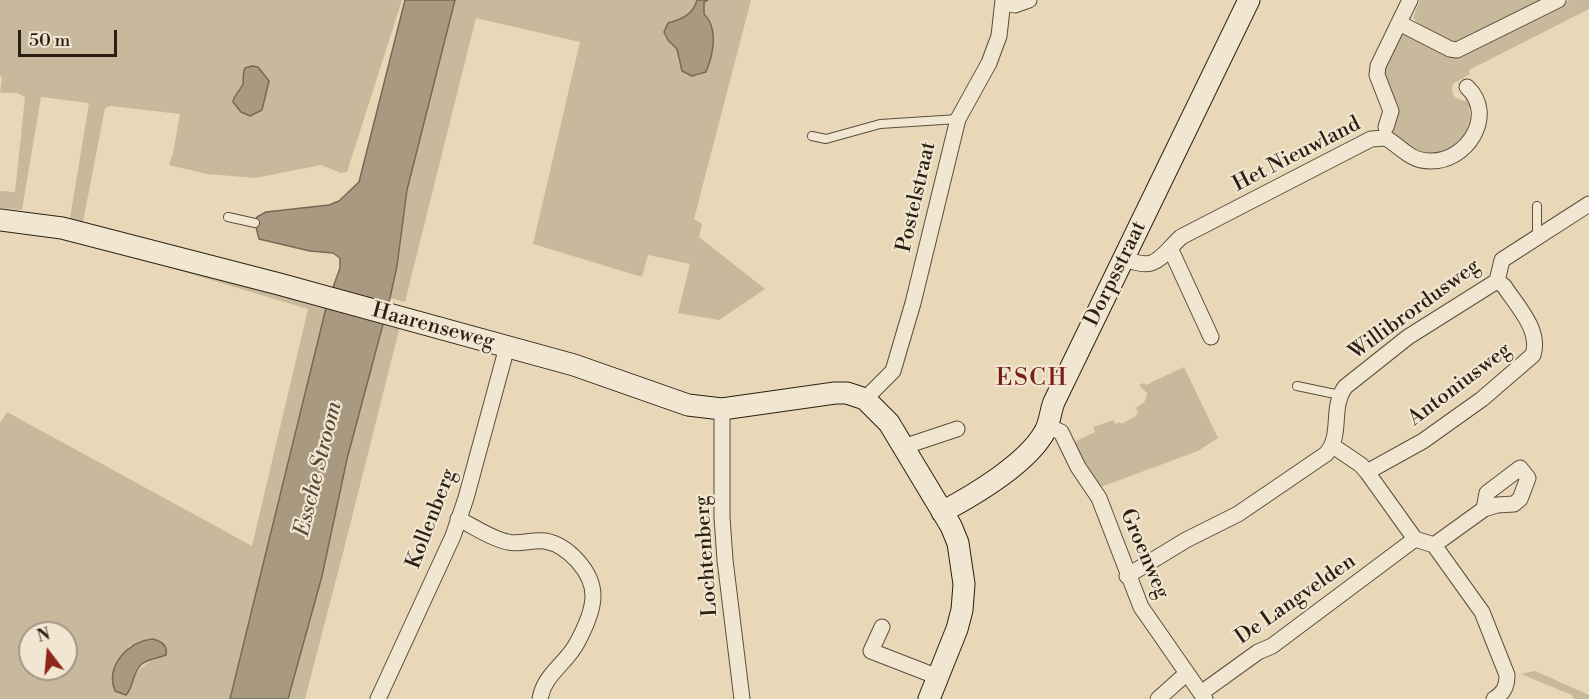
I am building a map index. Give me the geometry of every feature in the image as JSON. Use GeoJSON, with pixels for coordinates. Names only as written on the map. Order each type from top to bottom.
{"type":"FeatureCollection","features":[{"type":"Feature","properties":{"kind":"street"},"geometry":{"type":"LineString","coordinates":[[1003,2],[1015,5],[1029,0]]}},
{"type":"Feature","properties":{"kind":"street","name":"Dorpsstraat"},"geometry":{"type":"LineString","coordinates":[[942,512],[983,488],[1014,465],[1037,443],[1047,426],[1054,402],[1249,0]]}},
{"type":"Feature","properties":{"kind":"street"},"geometry":{"type":"LineString","coordinates":[[1386,127],[1391,111],[1377,75],[1377,66],[1410,0]]}},
{"type":"Feature","properties":{"kind":"street"},"geometry":{"type":"LineString","coordinates":[[1399,23],[1450,49],[1457,50],[1558,0]]}},
{"type":"Feature","properties":{"kind":"street","name":"Postelstraat"},"geometry":{"type":"LineString","coordinates":[[865,399],[893,371],[896,363],[958,119],[989,63],[999,36],[1003,2]]}},
{"type":"Feature","properties":{"kind":"street","name":"Het Nieuwland"},"geometry":{"type":"LineString","coordinates":[[1123,258],[1140,265],[1158,260],[1181,237],[1371,139],[1386,138],[1402,152],[1415,159],[1443,160],[1456,154],[1474,137],[1478,122],[1478,108],[1474,93],[1467,87]]}},
{"type":"Feature","properties":{"kind":"street","name":"Willibrordusweg"},"geometry":{"type":"LineString","coordinates":[[1340,395],[1345,387],[1408,337],[1497,281],[1502,260],[1589,204]]}},
{"type":"Feature","properties":{"kind":"street","name":"Haarenseweg"},"geometry":{"type":"LineString","coordinates":[[0,220],[62,228],[279,284],[574,365],[688,405],[722,409],[835,393],[847,393],[865,399]]}},
{"type":"Feature","properties":{"kind":"street"},"geometry":{"type":"LineString","coordinates":[[1170,248],[1211,337]]}},
{"type":"Feature","properties":{"kind":"street","name":"Antoniusweg"},"geometry":{"type":"LineString","coordinates":[[1367,472],[1423,441],[1473,406],[1533,355],[1536,346],[1534,334],[1504,286],[1497,281]]}},
{"type":"Feature","properties":{"kind":"street","name":"Kollenberg"},"geometry":{"type":"LineString","coordinates":[[378,699],[453,536],[507,346]]}},
{"type":"Feature","properties":{"kind":"street"},"geometry":{"type":"LineString","coordinates":[[1127,576],[1186,540],[1238,514],[1326,454],[1333,446],[1340,395]]}},
{"type":"Feature","properties":{"kind":"street"},"geometry":{"type":"LineString","coordinates":[[865,399],[890,423],[958,543],[964,584],[962,610],[957,629],[929,699]]}},
{"type":"Feature","properties":{"kind":"street","name":"Lochtenberg"},"geometry":{"type":"LineString","coordinates":[[722,409],[724,538],[742,699]]}},
{"type":"Feature","properties":{"kind":"street","name":"Groenweg"},"geometry":{"type":"LineString","coordinates":[[1047,426],[1061,432],[1078,467],[1099,498],[1127,576],[1141,607],[1203,696]]}},
{"type":"Feature","properties":{"kind":"street"},"geometry":{"type":"LineString","coordinates":[[903,447],[957,429]]}},
{"type":"Feature","properties":{"kind":"street"},"geometry":{"type":"LineString","coordinates":[[1333,446],[1361,465],[1415,539],[1434,545],[1482,612],[1507,675],[1507,684],[1501,694],[1494,699]]}},
{"type":"Feature","properties":{"kind":"street"},"geometry":{"type":"LineString","coordinates":[[1434,545],[1485,509]]}},
{"type":"Feature","properties":{"kind":"street"},"geometry":{"type":"LineString","coordinates":[[458,519],[509,543],[542,541],[553,544],[578,561],[591,585],[593,595],[591,607],[578,640],[572,652],[548,676],[541,688],[540,699]]}},
{"type":"Feature","properties":{"kind":"street","name":"De Langvelden"},"geometry":{"type":"LineString","coordinates":[[1203,696],[1258,652],[1272,646],[1415,539]]}},
{"type":"Feature","properties":{"kind":"street"},"geometry":{"type":"LineString","coordinates":[[882,627],[870,651],[938,677]]}},
{"type":"Feature","properties":{"kind":"street"},"geometry":{"type":"LineString","coordinates":[[1158,699],[1188,673]]}},
{"type":"Feature","properties":{"kind":"lane"},"geometry":{"type":"LineString","coordinates":[[812,136],[826,138],[880,124],[958,119]]}},
{"type":"Feature","properties":{"kind":"lane"},"geometry":{"type":"LineString","coordinates":[[1537,206],[1541,235]]}},
{"type":"Feature","properties":{"kind":"lane"},"geometry":{"type":"LineString","coordinates":[[228,217],[255,223]]}},
{"type":"Feature","properties":{"kind":"lane"},"geometry":{"type":"LineString","coordinates":[[1297,386],[1340,395]]}},
{"type":"Feature","properties":{"kind":"shaded area"},"geometry":{"type":"Polygon","coordinates":[[[0,0],[402,0],[347,172],[341,173],[321,165],[255,178],[207,174],[169,165],[180,114],[110,106],[105,108],[82,227],[69,224],[89,103],[41,97],[22,210],[0,208],[0,191],[15,192],[25,97],[17,93],[0,93],[2,77],[0,76],[0,0]]]}},
{"type":"Feature","properties":{"kind":"shaded area"},"geometry":{"type":"Polygon","coordinates":[[[455,0],[697,0],[693,9],[686,16],[668,23],[668,40],[677,49],[679,63],[687,75],[697,76],[706,72],[713,42],[712,27],[704,14],[704,2],[708,0],[751,0],[694,219],[702,224],[699,237],[765,289],[719,320],[678,313],[690,264],[648,255],[642,277],[533,244],[580,42],[476,18],[405,302],[390,298],[397,266],[407,190],[455,0]]]}},
{"type":"Feature","properties":{"kind":"shaded area"},"geometry":{"type":"Polygon","coordinates":[[[1420,0],[1546,0],[1458,45],[1416,25],[1417,22],[1413,18],[1420,0]]]}},
{"type":"Feature","properties":{"kind":"shaded area"},"geometry":{"type":"Polygon","coordinates":[[[1570,0],[1589,0],[1589,9],[1469,70],[1470,74],[1453,84],[1452,93],[1459,99],[1470,102],[1472,106],[1469,108],[1470,118],[1467,130],[1470,132],[1460,140],[1427,156],[1427,153],[1411,147],[1391,133],[1381,73],[1401,35],[1410,34],[1457,58],[1570,0]]]}},
{"type":"Feature","properties":{"kind":"shaded area"},"geometry":{"type":"Polygon","coordinates":[[[148,261],[327,304],[230,699],[0,699],[0,423],[7,412],[252,546],[308,309],[148,261]],[[130,645],[118,662],[130,691],[141,668],[164,656],[130,645]]]}},
{"type":"Feature","properties":{"kind":"shaded area"},"geometry":{"type":"Polygon","coordinates":[[[383,322],[400,326],[344,549],[305,699],[288,699],[322,576],[347,459],[383,322]]]}},
{"type":"Feature","properties":{"kind":"shaded area"},"geometry":{"type":"Polygon","coordinates":[[[1184,367],[1218,438],[1198,451],[1098,488],[1072,443],[1095,432],[1093,427],[1114,420],[1115,424],[1120,422],[1121,424],[1136,416],[1138,411],[1135,408],[1144,402],[1147,396],[1139,385],[1144,383],[1146,385],[1184,367]]]}},
{"type":"Feature","properties":{"kind":"shaded area"},"geometry":{"type":"Polygon","coordinates":[[[1535,671],[1589,695],[1589,699],[1573,699],[1572,695],[1521,674],[1535,671]]]}},
{"type":"Feature","properties":{"kind":"water","name":"Essche Stroom"},"geometry":{"type":"Polygon","coordinates":[[[405,0],[455,0],[407,190],[397,266],[390,298],[347,459],[322,576],[288,699],[230,699],[327,304],[340,268],[340,258],[333,253],[310,251],[259,239],[255,223],[257,217],[266,212],[329,205],[339,201],[359,182],[405,0]]]}},
{"type":"Feature","properties":{"kind":"water"},"geometry":{"type":"Polygon","coordinates":[[[697,0],[708,0],[704,2],[704,14],[712,27],[713,42],[706,72],[692,76],[682,71],[677,49],[664,32],[668,23],[690,13],[697,0]]]}},
{"type":"Feature","properties":{"kind":"water"},"geometry":{"type":"Polygon","coordinates":[[[258,67],[269,81],[262,110],[250,116],[241,112],[233,102],[243,84],[245,68],[258,67]]]}},
{"type":"Feature","properties":{"kind":"water"},"geometry":{"type":"Polygon","coordinates":[[[153,639],[163,644],[166,655],[148,661],[139,667],[126,695],[115,691],[113,673],[121,656],[135,644],[153,639]]]}},
{"type":"Feature","properties":{"kind":"district","name":"ESCH"},"geometry":{"type":"Point","coordinates":[1032,379]}}]}
